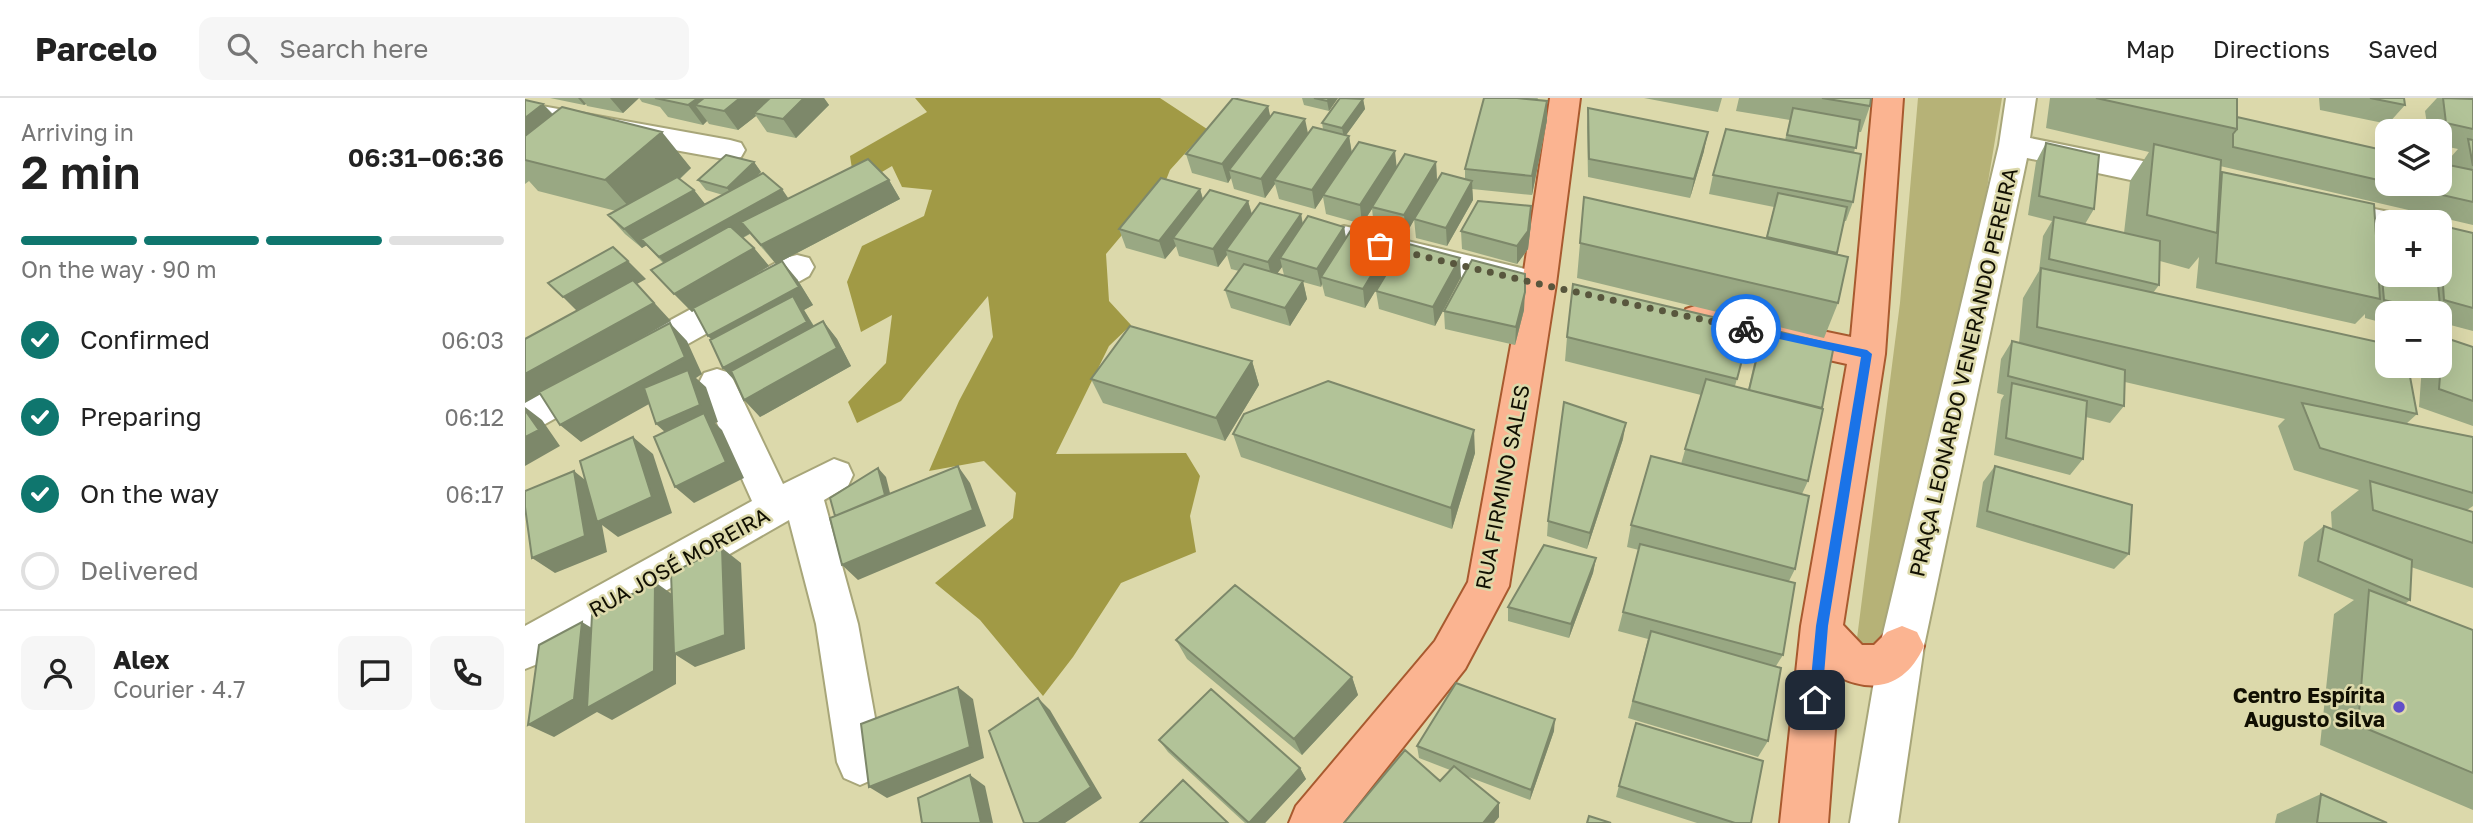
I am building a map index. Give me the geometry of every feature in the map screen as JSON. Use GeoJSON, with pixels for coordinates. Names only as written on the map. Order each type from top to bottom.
{"type":"FeatureCollection","features":[{"type":"Feature","properties":{"kind":"main road","name":"RUA FIRMINO SALES"},"geometry":{"type":"LineString","coordinates":[[1313,823],[1450,655],[1488,586],[1552,287],[1565,98]]}},
{"type":"Feature","properties":{"kind":"main road"},"geometry":{"type":"LineString","coordinates":[[1804,823],[1822,626],[1867,354],[1888,98]]}},
{"type":"Feature","properties":{"kind":"main road"},"geometry":{"type":"LineString","coordinates":[[1662,311],[1867,354]]}},
{"type":"Feature","properties":{"kind":"main road"},"geometry":{"type":"LineString","coordinates":[[1822,626],[1827,641],[1837,653],[1851,662],[1867,667],[1895,658],[1902,646]]}},
{"type":"Feature","properties":{"kind":"street","name":"PRAÇA LEONARDO VENERANDO PEREIRA"},"geometry":{"type":"LineString","coordinates":[[1874,823],[1902,646],[2014,145],[2021,98]]}},
{"type":"Feature","properties":{"kind":"street"},"geometry":{"type":"LineString","coordinates":[[525,113],[730,150]]}},
{"type":"Feature","properties":{"kind":"street"},"geometry":{"type":"LineString","coordinates":[[2014,145],[2212,186]]}},
{"type":"Feature","properties":{"kind":"street"},"geometry":{"type":"LineString","coordinates":[[2293,203],[2375,220]]}},
{"type":"Feature","properties":{"kind":"street"},"geometry":{"type":"LineString","coordinates":[[1314,230],[1552,287]]}},
{"type":"Feature","properties":{"kind":"street"},"geometry":{"type":"LineString","coordinates":[[525,417],[797,267]]}},
{"type":"Feature","properties":{"kind":"street"},"geometry":{"type":"LineString","coordinates":[[717,383],[804,492],[837,624],[860,762]]}},
{"type":"Feature","properties":{"kind":"street","name":"RUA JOSÉ MOREIRA"},"geometry":{"type":"LineString","coordinates":[[525,649],[804,492]]}},
{"type":"Feature","properties":{"kind":"shaded area"},"geometry":{"type":"Polygon","coordinates":[[[915,98],[1160,98],[1207,129],[1170,170],[1164,185],[1106,254],[1109,301],[1131,325],[1109,346],[1056,454],[1186,453],[1200,476],[1190,516],[1196,552],[1121,583],[1073,657],[1043,696],[980,620],[935,583],[1013,518],[1016,493],[984,461],[929,471],[959,401],[993,337],[988,296],[901,401],[857,423],[848,402],[886,363],[892,315],[861,332],[847,282],[862,246],[924,216],[932,190],[902,187],[892,166],[855,188],[850,156],[927,112],[915,98]]]}},
{"type":"Feature","properties":{"kind":"shaded area"},"geometry":{"type":"Polygon","coordinates":[[[1918,98],[2002,98],[1975,260],[1894,653],[1856,646],[1900,303],[1918,98]]]}},
{"type":"Feature","properties":{"kind":"building"},"geometry":{"type":"Polygon","coordinates":[[[655,98],[698,98],[688,105],[655,98]]]}},
{"type":"Feature","properties":{"kind":"building"},"geometry":{"type":"Polygon","coordinates":[[[704,98],[740,98],[724,111],[695,105],[704,98]]]}},
{"type":"Feature","properties":{"kind":"building"},"geometry":{"type":"Polygon","coordinates":[[[770,98],[804,98],[783,119],[754,113],[770,98]]]}},
{"type":"Feature","properties":{"kind":"building"},"geometry":{"type":"Polygon","coordinates":[[[1233,98],[1268,106],[1222,164],[1186,154],[1233,98]]]}},
{"type":"Feature","properties":{"kind":"building"},"geometry":{"type":"Polygon","coordinates":[[[1340,98],[1363,99],[1342,128],[1322,123],[1340,98]]]}},
{"type":"Feature","properties":{"kind":"building"},"geometry":{"type":"Polygon","coordinates":[[[1484,98],[1547,101],[1532,176],[1465,169],[1484,98]]]}},
{"type":"Feature","properties":{"kind":"building"},"geometry":{"type":"Polygon","coordinates":[[[1822,98],[1871,98],[1870,106],[1822,98]]]}},
{"type":"Feature","properties":{"kind":"building"},"geometry":{"type":"Polygon","coordinates":[[[2096,98],[2237,98],[2237,129],[2096,98]]]}},
{"type":"Feature","properties":{"kind":"building"},"geometry":{"type":"Polygon","coordinates":[[[2370,98],[2404,98],[2405,105],[2370,98]]]}},
{"type":"Feature","properties":{"kind":"building"},"geometry":{"type":"Polygon","coordinates":[[[2443,98],[2473,99],[2473,129],[2452,124],[2452,119],[2446,119],[2443,98]]]}},
{"type":"Feature","properties":{"kind":"building"},"geometry":{"type":"Polygon","coordinates":[[[525,100],[543,104],[525,118],[525,100]]]}},
{"type":"Feature","properties":{"kind":"building"},"geometry":{"type":"Polygon","coordinates":[[[562,107],[662,132],[605,180],[525,160],[525,136],[562,107]]]}},
{"type":"Feature","properties":{"kind":"building"},"geometry":{"type":"Polygon","coordinates":[[[1588,108],[1708,132],[1694,179],[1589,159],[1588,108]]]}},
{"type":"Feature","properties":{"kind":"building"},"geometry":{"type":"Polygon","coordinates":[[[1793,108],[1860,120],[1856,148],[1787,135],[1793,108]]]}},
{"type":"Feature","properties":{"kind":"building"},"geometry":{"type":"Polygon","coordinates":[[[1274,112],[1305,119],[1261,179],[1229,170],[1274,112]]]}},
{"type":"Feature","properties":{"kind":"building"},"geometry":{"type":"Polygon","coordinates":[[[2237,117],[2375,148],[2375,179],[2233,147],[2233,134],[2237,129],[2237,117]]]}},
{"type":"Feature","properties":{"kind":"building"},"geometry":{"type":"Polygon","coordinates":[[[1313,127],[1349,136],[1312,190],[1274,180],[1313,127]]]}},
{"type":"Feature","properties":{"kind":"building"},"geometry":{"type":"Polygon","coordinates":[[[1726,129],[1861,154],[1853,202],[1713,175],[1726,129]]]}},
{"type":"Feature","properties":{"kind":"building"},"geometry":{"type":"Polygon","coordinates":[[[2468,139],[2473,140],[2473,166],[2468,139]]]}},
{"type":"Feature","properties":{"kind":"building"},"geometry":{"type":"Polygon","coordinates":[[[1359,142],[1395,151],[1360,205],[1323,195],[1359,142]]]}},
{"type":"Feature","properties":{"kind":"building"},"geometry":{"type":"Polygon","coordinates":[[[2046,143],[2099,155],[2094,209],[2039,196],[2046,143]]]}},
{"type":"Feature","properties":{"kind":"building"},"geometry":{"type":"Polygon","coordinates":[[[2154,144],[2221,160],[2217,233],[2147,215],[2154,144]]]}},
{"type":"Feature","properties":{"kind":"building"},"geometry":{"type":"Polygon","coordinates":[[[1405,154],[1436,162],[1404,215],[1372,207],[1405,154]]]}},
{"type":"Feature","properties":{"kind":"building"},"geometry":{"type":"Polygon","coordinates":[[[726,155],[754,162],[727,188],[698,180],[726,155]]]}},
{"type":"Feature","properties":{"kind":"building"},"geometry":{"type":"Polygon","coordinates":[[[868,159],[889,180],[761,245],[741,222],[868,159]]]}},
{"type":"Feature","properties":{"kind":"building"},"geometry":{"type":"Polygon","coordinates":[[[2452,166],[2473,170],[2473,202],[2447,196],[2452,196],[2452,166]]]}},
{"type":"Feature","properties":{"kind":"building"},"geometry":{"type":"Polygon","coordinates":[[[2222,172],[2374,204],[2375,287],[2379,287],[2380,299],[2216,263],[2222,172]]]}},
{"type":"Feature","properties":{"kind":"building"},"geometry":{"type":"Polygon","coordinates":[[[763,173],[782,189],[659,257],[641,239],[763,173]]]}},
{"type":"Feature","properties":{"kind":"building"},"geometry":{"type":"Polygon","coordinates":[[[1442,173],[1472,181],[1446,228],[1414,219],[1442,173]]]}},
{"type":"Feature","properties":{"kind":"building"},"geometry":{"type":"Polygon","coordinates":[[[677,177],[694,190],[624,229],[608,215],[677,177]]]}},
{"type":"Feature","properties":{"kind":"building"},"geometry":{"type":"Polygon","coordinates":[[[1161,178],[1200,189],[1159,241],[1119,229],[1161,178]]]}},
{"type":"Feature","properties":{"kind":"building"},"geometry":{"type":"Polygon","coordinates":[[[1210,190],[1248,201],[1213,249],[1173,238],[1210,190]]]}},
{"type":"Feature","properties":{"kind":"building"},"geometry":{"type":"Polygon","coordinates":[[[1778,193],[1847,207],[1837,253],[1767,237],[1778,193]]]}},
{"type":"Feature","properties":{"kind":"building"},"geometry":{"type":"Polygon","coordinates":[[[1584,197],[1848,257],[1838,303],[1580,243],[1584,197]]]}},
{"type":"Feature","properties":{"kind":"building"},"geometry":{"type":"Polygon","coordinates":[[[1478,201],[1531,206],[1528,231],[1517,246],[1461,231],[1478,201]]]}},
{"type":"Feature","properties":{"kind":"building"},"geometry":{"type":"Polygon","coordinates":[[[1260,203],[1301,214],[1268,262],[1226,250],[1260,203]]]}},
{"type":"Feature","properties":{"kind":"building"},"geometry":{"type":"Polygon","coordinates":[[[1308,216],[1344,227],[1317,269],[1280,258],[1308,216]]]}},
{"type":"Feature","properties":{"kind":"building"},"geometry":{"type":"Polygon","coordinates":[[[2054,217],[2160,241],[2159,285],[2049,259],[2054,217]]]}},
{"type":"Feature","properties":{"kind":"building"},"geometry":{"type":"Polygon","coordinates":[[[730,226],[754,248],[674,294],[651,270],[730,226]]]}},
{"type":"Feature","properties":{"kind":"building"},"geometry":{"type":"Polygon","coordinates":[[[1353,227],[1394,238],[1363,289],[1321,277],[1353,227]]]}},
{"type":"Feature","properties":{"kind":"building"},"geometry":{"type":"Polygon","coordinates":[[[2452,228],[2473,233],[2473,308],[2444,300],[2443,287],[2452,287],[2452,228]]]}},
{"type":"Feature","properties":{"kind":"building"},"geometry":{"type":"Polygon","coordinates":[[[1405,243],[1460,258],[1433,307],[1376,291],[1405,243]]]}},
{"type":"Feature","properties":{"kind":"building"},"geometry":{"type":"Polygon","coordinates":[[[613,247],[628,261],[563,297],[548,283],[613,247]]]}},
{"type":"Feature","properties":{"kind":"building"},"geometry":{"type":"Polygon","coordinates":[[[1472,260],[1525,274],[1525,292],[1516,327],[1444,311],[1472,260]]]}},
{"type":"Feature","properties":{"kind":"building"},"geometry":{"type":"Polygon","coordinates":[[[782,261],[799,287],[708,336],[693,308],[782,261]]]}},
{"type":"Feature","properties":{"kind":"building"},"geometry":{"type":"Polygon","coordinates":[[[1244,264],[1303,281],[1285,308],[1225,290],[1244,264]]]}},
{"type":"Feature","properties":{"kind":"building"},"geometry":{"type":"Polygon","coordinates":[[[2041,268],[2375,341],[2375,378],[2410,378],[2417,414],[2037,327],[2041,268]]]}},
{"type":"Feature","properties":{"kind":"building"},"geometry":{"type":"Polygon","coordinates":[[[633,280],[654,303],[525,374],[525,339],[633,280]]]}},
{"type":"Feature","properties":{"kind":"building"},"geometry":{"type":"Polygon","coordinates":[[[1573,284],[1751,326],[1737,379],[1567,337],[1573,284]]]}},
{"type":"Feature","properties":{"kind":"building"},"geometry":{"type":"Polygon","coordinates":[[[2383,287],[2438,287],[2440,301],[2384,300],[2383,287]]]}},
{"type":"Feature","properties":{"kind":"building"},"geometry":{"type":"Polygon","coordinates":[[[793,296],[807,322],[723,368],[710,340],[793,296]]]}},
{"type":"Feature","properties":{"kind":"building"},"geometry":{"type":"Polygon","coordinates":[[[823,321],[837,348],[744,400],[731,371],[823,321]]]}},
{"type":"Feature","properties":{"kind":"building"},"geometry":{"type":"Polygon","coordinates":[[[670,323],[685,357],[560,425],[539,392],[670,323]]]}},
{"type":"Feature","properties":{"kind":"building"},"geometry":{"type":"Polygon","coordinates":[[[1130,326],[1252,361],[1216,418],[1091,379],[1130,326]]]}},
{"type":"Feature","properties":{"kind":"building"},"geometry":{"type":"Polygon","coordinates":[[[1764,328],[1834,345],[1822,408],[1749,390],[1764,328]]]}},
{"type":"Feature","properties":{"kind":"building"},"geometry":{"type":"Polygon","coordinates":[[[2452,340],[2473,347],[2473,401],[2439,389],[2440,378],[2452,378],[2452,340]]]}},
{"type":"Feature","properties":{"kind":"building"},"geometry":{"type":"Polygon","coordinates":[[[2012,341],[2125,370],[2124,406],[2008,376],[2012,341]]]}},
{"type":"Feature","properties":{"kind":"building"},"geometry":{"type":"Polygon","coordinates":[[[688,370],[700,405],[656,424],[644,388],[688,370]]]}},
{"type":"Feature","properties":{"kind":"building"},"geometry":{"type":"Polygon","coordinates":[[[1706,379],[1823,409],[1808,481],[1685,449],[1706,379]]]}},
{"type":"Feature","properties":{"kind":"building"},"geometry":{"type":"Polygon","coordinates":[[[1328,381],[1474,430],[1451,508],[1233,434],[1244,414],[1328,381]]]}},
{"type":"Feature","properties":{"kind":"building"},"geometry":{"type":"Polygon","coordinates":[[[2012,383],[2087,401],[2083,459],[2006,438],[2012,383]]]}},
{"type":"Feature","properties":{"kind":"building"},"geometry":{"type":"Polygon","coordinates":[[[1564,402],[1626,423],[1590,533],[1548,521],[1564,402]]]}},
{"type":"Feature","properties":{"kind":"building"},"geometry":{"type":"Polygon","coordinates":[[[2302,403],[2473,437],[2473,493],[2320,448],[2302,403]]]}},
{"type":"Feature","properties":{"kind":"building"},"geometry":{"type":"Polygon","coordinates":[[[525,410],[539,430],[525,437],[525,410]]]}},
{"type":"Feature","properties":{"kind":"building"},"geometry":{"type":"Polygon","coordinates":[[[704,413],[726,462],[675,487],[654,437],[704,413]]]}},
{"type":"Feature","properties":{"kind":"building"},"geometry":{"type":"Polygon","coordinates":[[[633,437],[652,497],[597,522],[580,461],[633,437]]]}},
{"type":"Feature","properties":{"kind":"building"},"geometry":{"type":"Polygon","coordinates":[[[1651,456],[1809,496],[1795,569],[1631,525],[1651,456]]]}},
{"type":"Feature","properties":{"kind":"building"},"geometry":{"type":"Polygon","coordinates":[[[958,466],[973,510],[842,565],[830,518],[958,466]]]}},
{"type":"Feature","properties":{"kind":"building"},"geometry":{"type":"Polygon","coordinates":[[[1995,466],[2132,505],[2129,554],[1987,511],[1995,466]]]}},
{"type":"Feature","properties":{"kind":"building"},"geometry":{"type":"Polygon","coordinates":[[[878,468],[885,495],[835,516],[830,498],[878,468]]]}},
{"type":"Feature","properties":{"kind":"building"},"geometry":{"type":"Polygon","coordinates":[[[574,471],[585,536],[532,558],[525,491],[574,471]]]}},
{"type":"Feature","properties":{"kind":"building"},"geometry":{"type":"Polygon","coordinates":[[[2370,481],[2473,512],[2473,543],[2373,510],[2370,481]]]}},
{"type":"Feature","properties":{"kind":"building"},"geometry":{"type":"Polygon","coordinates":[[[2324,526],[2412,560],[2410,600],[2318,561],[2324,526]]]}},
{"type":"Feature","properties":{"kind":"building"},"geometry":{"type":"Polygon","coordinates":[[[1640,544],[1795,583],[1783,655],[1623,612],[1640,544]]]}},
{"type":"Feature","properties":{"kind":"building"},"geometry":{"type":"Polygon","coordinates":[[[1544,545],[1596,558],[1571,624],[1508,607],[1544,545]]]}},
{"type":"Feature","properties":{"kind":"building"},"geometry":{"type":"Polygon","coordinates":[[[722,548],[725,635],[674,654],[671,573],[722,548]]]}},
{"type":"Feature","properties":{"kind":"building"},"geometry":{"type":"Polygon","coordinates":[[[655,582],[654,671],[587,708],[592,615],[655,582]]]}},
{"type":"Feature","properties":{"kind":"building"},"geometry":{"type":"Polygon","coordinates":[[[1235,585],[1352,677],[1294,739],[1176,640],[1235,585]]]}},
{"type":"Feature","properties":{"kind":"building"},"geometry":{"type":"Polygon","coordinates":[[[2369,590],[2473,630],[2473,773],[2358,725],[2369,590]]]}},
{"type":"Feature","properties":{"kind":"building"},"geometry":{"type":"Polygon","coordinates":[[[582,622],[574,699],[528,725],[539,645],[582,622]]]}},
{"type":"Feature","properties":{"kind":"building"},"geometry":{"type":"Polygon","coordinates":[[[1651,631],[1781,668],[1768,741],[1633,701],[1651,631]]]}},
{"type":"Feature","properties":{"kind":"building"},"geometry":{"type":"Polygon","coordinates":[[[1456,683],[1555,719],[1531,790],[1417,746],[1456,683]]]}},
{"type":"Feature","properties":{"kind":"building"},"geometry":{"type":"Polygon","coordinates":[[[958,687],[970,747],[869,787],[861,724],[958,687]]]}},
{"type":"Feature","properties":{"kind":"building"},"geometry":{"type":"Polygon","coordinates":[[[1211,689],[1300,768],[1249,823],[1159,740],[1211,689]]]}},
{"type":"Feature","properties":{"kind":"building"},"geometry":{"type":"Polygon","coordinates":[[[1038,698],[1091,787],[1038,823],[1024,823],[989,731],[1038,698]]]}},
{"type":"Feature","properties":{"kind":"building"},"geometry":{"type":"Polygon","coordinates":[[[1636,723],[1763,761],[1751,823],[1735,823],[1619,786],[1636,723]]]}},
{"type":"Feature","properties":{"kind":"building"},"geometry":{"type":"Polygon","coordinates":[[[1405,750],[1440,781],[1454,766],[1499,803],[1483,823],[1344,823],[1405,750]]]}},
{"type":"Feature","properties":{"kind":"building"},"geometry":{"type":"Polygon","coordinates":[[[970,775],[981,823],[922,823],[918,798],[970,775]]]}},
{"type":"Feature","properties":{"kind":"building"},"geometry":{"type":"Polygon","coordinates":[[[1183,780],[1228,823],[1140,823],[1183,780]]]}},
{"type":"Feature","properties":{"kind":"building"},"geometry":{"type":"Polygon","coordinates":[[[2321,794],[2387,823],[2317,823],[2321,794]]]}},
{"type":"Feature","properties":{"kind":"building"},"geometry":{"type":"Polygon","coordinates":[[[1589,816],[1611,823],[1587,823],[1589,816]]]}},
{"type":"Feature","properties":{"kind":"way so far"},"geometry":{"type":"LineString","coordinates":[[1380,246],[1746,329]]}},
{"type":"Feature","properties":{"kind":"place","name":"Centro Espírita Augusto Silva"},"geometry":{"type":"Point","coordinates":[2399,707]}},
{"type":"Feature","properties":{"kind":"route"},"geometry":{"type":"LineString","coordinates":[[1746,329],[1867,354],[1822,626],[1815,700]]}}]}
